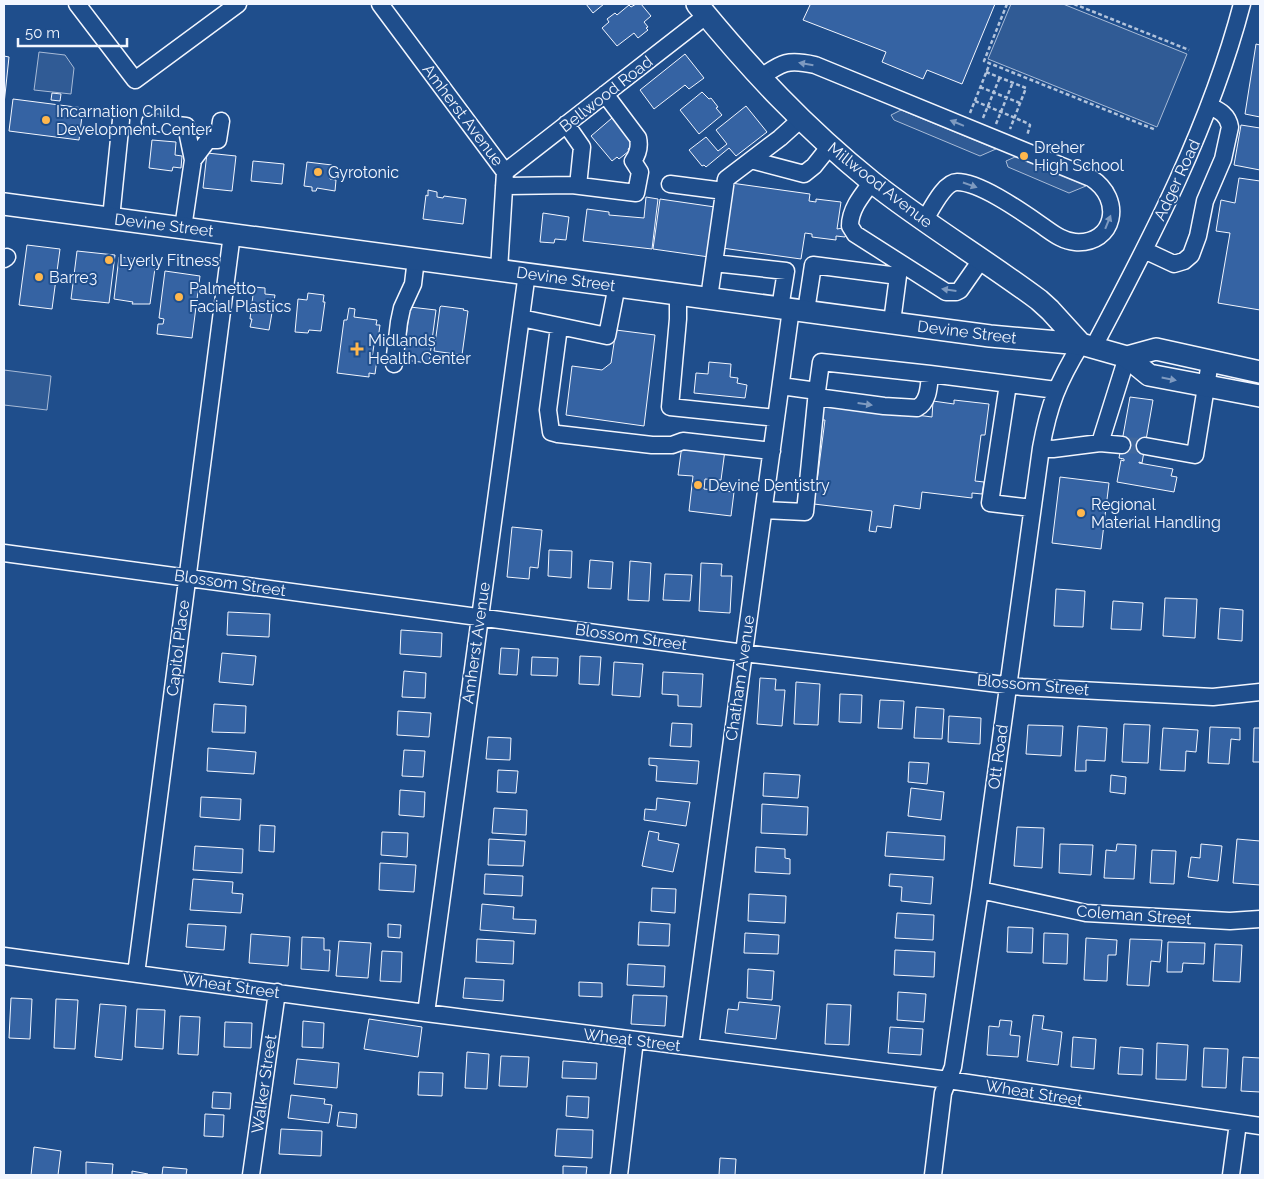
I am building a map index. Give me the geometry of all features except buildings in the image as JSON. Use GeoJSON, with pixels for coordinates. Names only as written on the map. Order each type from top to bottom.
{"type":"FeatureCollection","features":[{"type":"Feature","properties":{"kind":"main road","name":"Millwood Avenue"},"geometry":{"type":"LineString","coordinates":[[702,9],[760,78],[801,120],[830,146],[872,182],[924,221],[1039,300],[1087,346]]}},
{"type":"Feature","properties":{"kind":"main road","name":"Devine Street"},"geometry":{"type":"LineString","coordinates":[[4,204],[990,336],[1087,346],[1127,357],[1149,375],[1254,395]]}},
{"type":"Feature","properties":{"kind":"main road"},"geometry":{"type":"LineString","coordinates":[[1127,357],[1156,349],[1257,371],[1254,395]]}},
{"type":"Feature","properties":{"kind":"street"},"geometry":{"type":"LineString","coordinates":[[77,4],[136,80],[238,4]]}},
{"type":"Feature","properties":{"kind":"street","name":"Amherst Avenue"},"geometry":{"type":"LineString","coordinates":[[380,4],[504,179],[499,270]]}},
{"type":"Feature","properties":{"kind":"street","name":"Adger Road"},"geometry":{"type":"LineString","coordinates":[[1087,346],[1144,250],[1192,151],[1230,49],[1242,4]]}},
{"type":"Feature","properties":{"kind":"street","name":"Bellwood Road"},"geometry":{"type":"LineString","coordinates":[[504,179],[702,9]]}},
{"type":"Feature","properties":{"kind":"street"},"geometry":{"type":"LineString","coordinates":[[760,78],[777,66],[785,63],[799,62],[815,65],[1091,178],[1105,190],[1111,207],[1110,219],[1101,234],[1090,240],[1075,242],[1058,237],[1000,199],[973,186],[959,182],[951,183],[946,187],[924,221]]}},
{"type":"Feature","properties":{"kind":"street"},"geometry":{"type":"LineString","coordinates":[[504,179],[636,193],[640,172],[633,161],[638,155],[638,138],[605,94]]}},
{"type":"Feature","properties":{"kind":"street"},"geometry":{"type":"LineString","coordinates":[[1144,250],[1171,263],[1179,264],[1188,258],[1194,250],[1205,201],[1223,159],[1230,127],[1224,114],[1210,106]]}},
{"type":"Feature","properties":{"kind":"street"},"geometry":{"type":"LineString","coordinates":[[111,218],[121,120]]}},
{"type":"Feature","properties":{"kind":"street"},"geometry":{"type":"LineString","coordinates":[[709,298],[726,180],[801,120]]}},
{"type":"Feature","properties":{"kind":"street"},"geometry":{"type":"LineString","coordinates":[[193,160],[208,140],[218,140],[221,121]]}},
{"type":"Feature","properties":{"kind":"street"},"geometry":{"type":"LineString","coordinates":[[150,122],[186,126],[193,160],[183,228]]}},
{"type":"Feature","properties":{"kind":"street"},"geometry":{"type":"LineString","coordinates":[[566,124],[582,147],[578,186]]}},
{"type":"Feature","properties":{"kind":"street"},"geometry":{"type":"LineString","coordinates":[[751,160],[804,174],[814,166],[830,146]]}},
{"type":"Feature","properties":{"kind":"street"},"geometry":{"type":"LineString","coordinates":[[872,182],[856,203],[850,226],[855,234],[901,270],[941,290],[951,292],[960,290],[981,260]]}},
{"type":"Feature","properties":{"kind":"street"},"geometry":{"type":"LineString","coordinates":[[670,184],[724,191]]}},
{"type":"Feature","properties":{"kind":"street","name":"Capitol Place"},"geometry":{"type":"LineString","coordinates":[[136,974],[232,234]]}},
{"type":"Feature","properties":{"kind":"street"},"geometry":{"type":"LineString","coordinates":[[394,364],[399,322],[402,308],[413,284],[416,258]]}},
{"type":"Feature","properties":{"kind":"street"},"geometry":{"type":"LineString","coordinates":[[714,263],[786,271],[793,309]]}},
{"type":"Feature","properties":{"kind":"street"},"geometry":{"type":"LineString","coordinates":[[793,309],[813,265],[901,270]]}},
{"type":"Feature","properties":{"kind":"street"},"geometry":{"type":"LineString","coordinates":[[892,322],[901,270]]}},
{"type":"Feature","properties":{"kind":"street","name":"Amherst Avenue"},"geometry":{"type":"LineString","coordinates":[[426,1013],[527,273]]}},
{"type":"Feature","properties":{"kind":"street"},"geometry":{"type":"LineString","coordinates":[[521,318],[606,336],[617,286]]}},
{"type":"Feature","properties":{"kind":"street"},"geometry":{"type":"LineString","coordinates":[[678,294],[678,319],[670,407],[776,418]]}},
{"type":"Feature","properties":{"kind":"street","name":"Chatham Avenue"},"geometry":{"type":"LineString","coordinates":[[690,1047],[776,418],[793,309]]}},
{"type":"Feature","properties":{"kind":"street"},"geometry":{"type":"LineString","coordinates":[[559,327],[548,410],[551,432],[652,445],[672,445],[683,441],[772,451]]}},
{"type":"Feature","properties":{"kind":"street","name":"Ott Road"},"geometry":{"type":"LineString","coordinates":[[933,1175],[942,1093],[953,1067],[980,890],[1041,448],[1046,423],[1063,373],[1087,346]]}},
{"type":"Feature","properties":{"kind":"street"},"geometry":{"type":"LineString","coordinates":[[1100,443],[1127,357]]}},
{"type":"Feature","properties":{"kind":"street"},"geometry":{"type":"LineString","coordinates":[[764,510],[805,512],[821,362],[1056,390]]}},
{"type":"Feature","properties":{"kind":"street"},"geometry":{"type":"LineString","coordinates":[[1145,446],[1195,455],[1210,362]]}},
{"type":"Feature","properties":{"kind":"street"},"geometry":{"type":"LineString","coordinates":[[781,386],[884,406],[917,408],[922,406],[925,400],[930,374]]}},
{"type":"Feature","properties":{"kind":"street"},"geometry":{"type":"LineString","coordinates":[[1008,384],[990,503],[1032,508]]}},
{"type":"Feature","properties":{"kind":"street"},"geometry":{"type":"LineString","coordinates":[[1041,448],[1053,449],[1100,443],[1122,445]]}},
{"type":"Feature","properties":{"kind":"street","name":"Blossom Street"},"geometry":{"type":"LineString","coordinates":[[4,553],[744,652],[1007,685],[1213,697],[1260,692]]}},
{"type":"Feature","properties":{"kind":"street","name":"Coleman Street"},"geometry":{"type":"LineString","coordinates":[[980,890],[1086,913],[1230,921],[1260,919]]}},
{"type":"Feature","properties":{"kind":"street","name":"Wheat Street"},"geometry":{"type":"LineString","coordinates":[[4,956],[426,1013],[948,1080],[1260,1126]]}},
{"type":"Feature","properties":{"kind":"street","name":"Walker Street"},"geometry":{"type":"LineString","coordinates":[[251,1175],[276,992]]}},
{"type":"Feature","properties":{"kind":"street"},"geometry":{"type":"LineString","coordinates":[[619,1175],[635,1040]]}},
{"type":"Feature","properties":{"kind":"street"},"geometry":{"type":"LineString","coordinates":[[1231,1175],[1238,1123]]}},
{"type":"Feature","properties":{"kind":"path"},"geometry":{"type":"LineString","coordinates":[[1007,4],[984,61],[1156,130]]}},
{"type":"Feature","properties":{"kind":"path"},"geometry":{"type":"LineString","coordinates":[[1074,4],[1189,50]]}},
{"type":"Feature","properties":{"kind":"path"},"geometry":{"type":"LineString","coordinates":[[968,116],[990,63]]}},
{"type":"Feature","properties":{"kind":"path"},"geometry":{"type":"LineString","coordinates":[[986,72],[1026,88],[1009,133]]}},
{"type":"Feature","properties":{"kind":"path"},"geometry":{"type":"LineString","coordinates":[[982,122],[1000,77]]}},
{"type":"Feature","properties":{"kind":"path"},"geometry":{"type":"LineString","coordinates":[[994,127],[1013,82]]}},
{"type":"Feature","properties":{"kind":"path"},"geometry":{"type":"LineString","coordinates":[[980,87],[1020,103]]}},
{"type":"Feature","properties":{"kind":"path"},"geometry":{"type":"LineString","coordinates":[[975,101],[1027,123],[1030,126],[1025,140]]}},
{"type":"Feature","properties":{"kind":"shaded area"},"geometry":{"type":"Polygon","coordinates":[[[1011,4],[1063,4],[1187,54],[1157,127],[988,59],[1011,4]]]}},
{"type":"Feature","properties":{"kind":"shaded area"},"geometry":{"type":"Polygon","coordinates":[[[39,52],[65,55],[74,68],[71,94],[34,90],[39,52]]]}},
{"type":"Feature","properties":{"kind":"shaded area"},"geometry":{"type":"Polygon","coordinates":[[[901,110],[996,149],[980,156],[894,120],[891,115],[901,110]]]}},
{"type":"Feature","properties":{"kind":"shaded area"},"geometry":{"type":"Polygon","coordinates":[[[1015,157],[1086,186],[1069,193],[1008,167],[1006,161],[1015,157]]]}},
{"type":"Feature","properties":{"kind":"shaded area"},"geometry":{"type":"Polygon","coordinates":[[[4,370],[51,376],[47,410],[4,405],[4,370]]]}},
{"type":"Feature","properties":{"kind":"tunnel"},"geometry":{"type":"LineString","coordinates":[[1122,445],[1145,446]]}},
{"type":"Feature","properties":{"kind":"place","name":"Incarnation Child Development Center"},"geometry":{"type":"Point","coordinates":[46,120]}},
{"type":"Feature","properties":{"kind":"place","name":"Dreher High School"},"geometry":{"type":"Point","coordinates":[1024,156]}},
{"type":"Feature","properties":{"kind":"place","name":"Gyrotonic"},"geometry":{"type":"Point","coordinates":[318,172]}},
{"type":"Feature","properties":{"kind":"place","name":"Lyerly Fitness"},"geometry":{"type":"Point","coordinates":[109,260]}},
{"type":"Feature","properties":{"kind":"place","name":"Barre3"},"geometry":{"type":"Point","coordinates":[39,277]}},
{"type":"Feature","properties":{"kind":"place","name":"Palmetto Facial Plastics"},"geometry":{"type":"Point","coordinates":[179,297]}},
{"type":"Feature","properties":{"kind":"place","name":"Midlands Health Center"},"geometry":{"type":"Point","coordinates":[357,349]}},
{"type":"Feature","properties":{"kind":"place","name":"Devine Dentistry"},"geometry":{"type":"Point","coordinates":[698,485]}},
{"type":"Feature","properties":{"kind":"place","name":"Regional Material Handling"},"geometry":{"type":"Point","coordinates":[1081,513]}}]}
